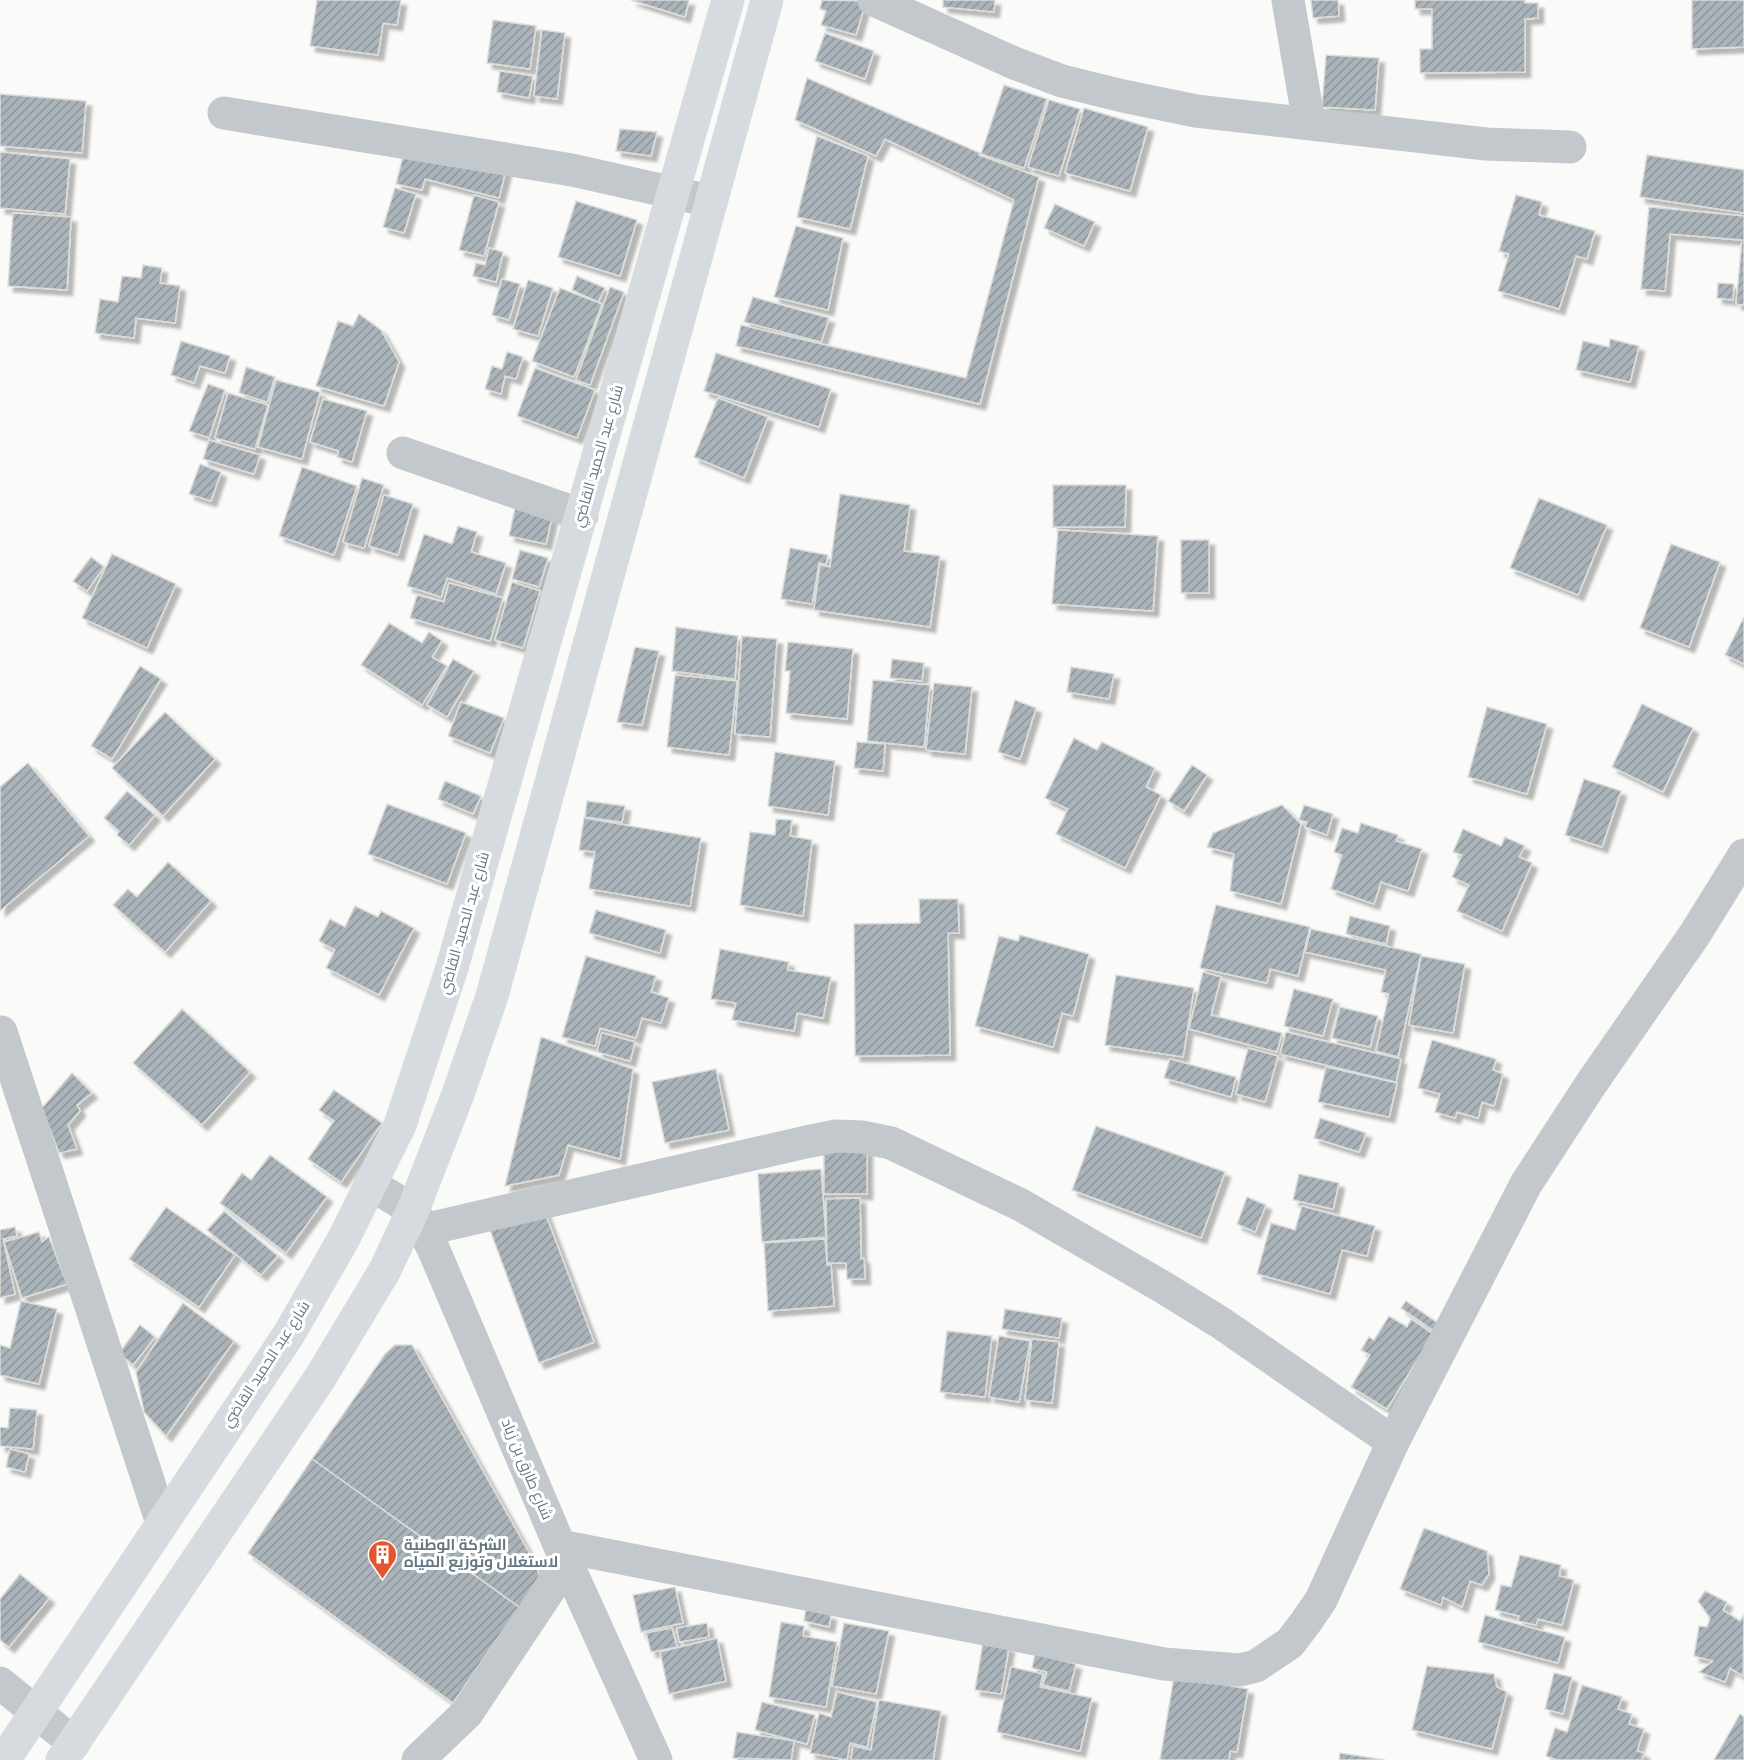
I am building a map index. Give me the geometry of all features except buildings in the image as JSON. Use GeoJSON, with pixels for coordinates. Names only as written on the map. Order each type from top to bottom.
{"type":"FeatureCollection","features":[{"type":"Feature","properties":{"kind":"main road","name":"شارع عبد الحميد القاضي"},"geometry":{"type":"LineString","coordinates":[[4,1760],[289,1334],[343,1240],[400,1125],[451,971],[728,0]]}},
{"type":"Feature","properties":{"kind":"main road"},"geometry":{"type":"LineString","coordinates":[[68,1751],[320,1378],[418,1220],[492,996],[767,0]]}},
{"type":"Feature","properties":{"kind":"street"},"geometry":{"type":"LineString","coordinates":[[874,0],[1014,63],[1062,81],[1196,111],[1486,144],[1570,147]]}},
{"type":"Feature","properties":{"kind":"street"},"geometry":{"type":"LineString","coordinates":[[1288,0],[1309,123]]}},
{"type":"Feature","properties":{"kind":"street"},"geometry":{"type":"LineString","coordinates":[[224,113],[572,170],[710,201]]}},
{"type":"Feature","properties":{"kind":"street"},"geometry":{"type":"LineString","coordinates":[[403,453],[582,515]]}},
{"type":"Feature","properties":{"kind":"street"},"geometry":{"type":"LineString","coordinates":[[418,1760],[467,1713],[564,1555],[1164,1664],[1240,1670],[1256,1666],[1290,1643],[1322,1600],[1393,1442],[1526,1184],[1695,934],[1744,855]]}},
{"type":"Feature","properties":{"kind":"street"},"geometry":{"type":"LineString","coordinates":[[1,1032],[162,1523]]}},
{"type":"Feature","properties":{"kind":"street"},"geometry":{"type":"LineString","coordinates":[[370,1184],[418,1220],[836,1136],[891,1143],[1021,1205],[1161,1286],[1257,1347],[1393,1442]]}},
{"type":"Feature","properties":{"kind":"street","name":"شارع طارق بن زياد"},"geometry":{"type":"LineString","coordinates":[[418,1220],[433,1248],[564,1555],[656,1760]]}},
{"type":"Feature","properties":{"kind":"street"},"geometry":{"type":"LineString","coordinates":[[0,1683],[35,1713],[68,1751]]}},
{"type":"Feature","properties":{"kind":"place","name":"الشركة الوطنية لاستغلال وتوزيع المياه"},"geometry":{"type":"Point","coordinates":[383,1580]}}]}
